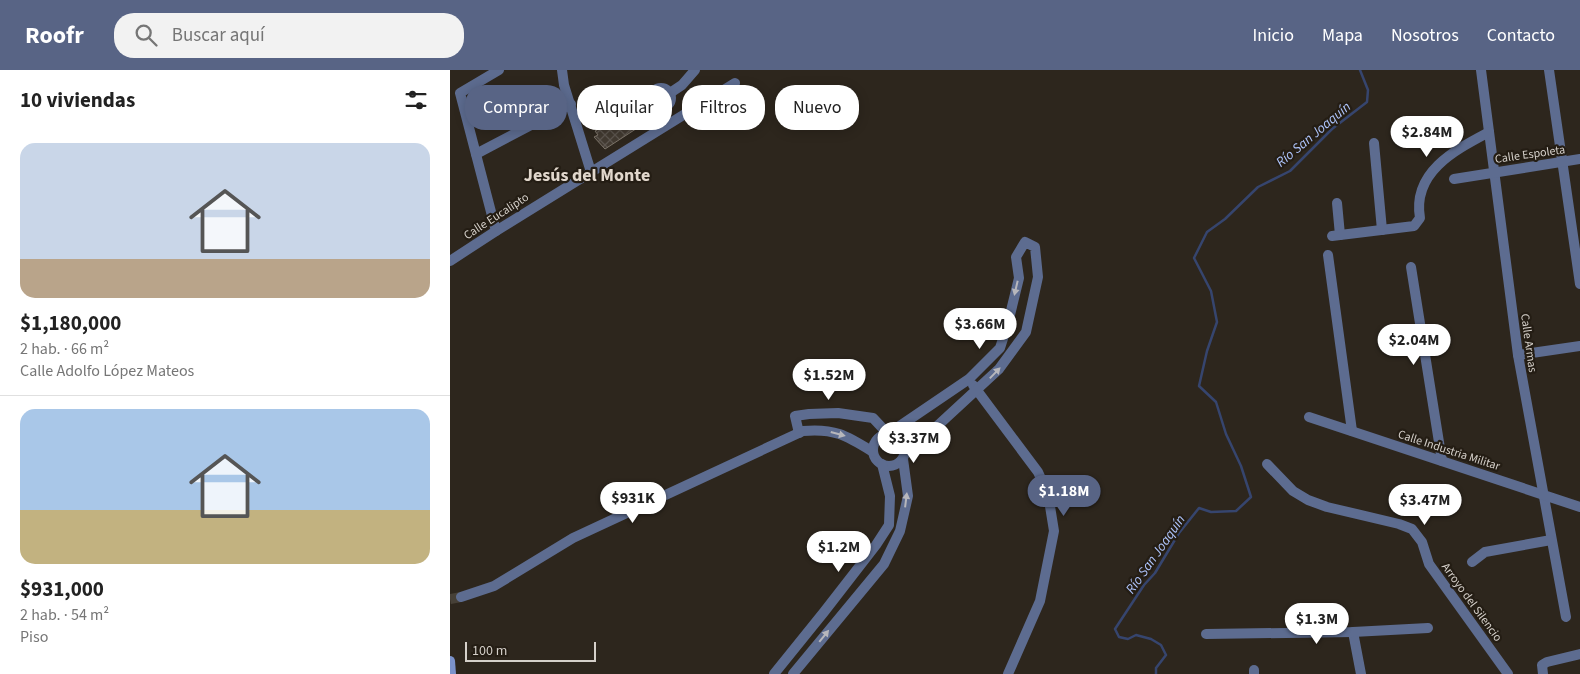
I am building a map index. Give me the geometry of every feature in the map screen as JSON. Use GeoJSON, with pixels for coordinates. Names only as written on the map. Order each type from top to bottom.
{"type":"FeatureCollection","features":[{"type":"Feature","properties":{"kind":"main road"},"geometry":{"type":"LineString","coordinates":[[450,661],[451,674]]}},
{"type":"Feature","properties":{"kind":"street"},"geometry":{"type":"LineString","coordinates":[[496,231],[460,93],[499,70]]}},
{"type":"Feature","properties":{"kind":"street"},"geometry":{"type":"LineString","coordinates":[[562,70],[564,85],[591,172]]}},
{"type":"Feature","properties":{"kind":"street"},"geometry":{"type":"LineString","coordinates":[[672,92],[682,85],[695,70]]}},
{"type":"Feature","properties":{"kind":"street","name":"Calle Armas"},"geometry":{"type":"LineString","coordinates":[[1480,70],[1518,355],[1566,618]]}},
{"type":"Feature","properties":{"kind":"street"},"geometry":{"type":"LineString","coordinates":[[1549,70],[1580,284]]}},
{"type":"Feature","properties":{"kind":"street","name":"Calle Eucalipto"},"geometry":{"type":"LineString","coordinates":[[672,122],[735,83]]}},
{"type":"Feature","properties":{"kind":"street"},"geometry":{"type":"LineString","coordinates":[[476,154],[571,104]]}},
{"type":"Feature","properties":{"kind":"street","name":"Calle Eucalipto"},"geometry":{"type":"LineString","coordinates":[[450,261],[659,130]]}},
{"type":"Feature","properties":{"kind":"street"},"geometry":{"type":"LineString","coordinates":[[1337,203],[1336,236],[1414,226],[1420,218],[1418,204],[1423,184],[1441,161],[1466,144],[1489,132]]}},
{"type":"Feature","properties":{"kind":"street"},"geometry":{"type":"LineString","coordinates":[[1374,143],[1382,230]]}},
{"type":"Feature","properties":{"kind":"street","name":"Calle Espoleta"},"geometry":{"type":"LineString","coordinates":[[1454,179],[1580,159]]}},
{"type":"Feature","properties":{"kind":"street"},"geometry":{"type":"LineString","coordinates":[[873,452],[875,442],[879,438],[888,434],[969,379],[1000,348],[1019,278],[1016,257],[1025,242],[1035,247],[1038,277],[1026,332],[1000,369],[904,455],[896,465],[882,464]]}},
{"type":"Feature","properties":{"kind":"street"},"geometry":{"type":"LineString","coordinates":[[1328,255],[1352,431]]}},
{"type":"Feature","properties":{"kind":"street"},"geometry":{"type":"LineString","coordinates":[[1411,266],[1442,461]]}},
{"type":"Feature","properties":{"kind":"street"},"geometry":{"type":"LineString","coordinates":[[1518,355],[1580,346]]}},
{"type":"Feature","properties":{"kind":"street"},"geometry":{"type":"LineString","coordinates":[[969,379],[1038,472],[1048,494],[1054,531],[1040,601],[1008,674]]}},
{"type":"Feature","properties":{"kind":"street"},"geometry":{"type":"LineString","coordinates":[[793,674],[884,564],[900,531],[908,496],[903,440],[894,434],[888,434],[873,418],[838,413],[794,416],[799,433]]}},
{"type":"Feature","properties":{"kind":"street","name":"Calle Industria Militar"},"geometry":{"type":"LineString","coordinates":[[1309,418],[1580,506]]}},
{"type":"Feature","properties":{"kind":"street"},"geometry":{"type":"LineString","coordinates":[[461,597],[494,586],[573,538],[803,431],[821,429],[847,436],[873,452],[882,464],[890,496],[889,524],[876,545],[774,674]]}},
{"type":"Feature","properties":{"kind":"street","name":"Arroyo del Silencio"},"geometry":{"type":"LineString","coordinates":[[1267,464],[1293,491],[1308,500],[1327,507],[1399,524],[1412,529],[1422,542],[1429,564],[1508,674]]}},
{"type":"Feature","properties":{"kind":"street"},"geometry":{"type":"LineString","coordinates":[[1472,562],[1485,552],[1551,540]]}},
{"type":"Feature","properties":{"kind":"street"},"geometry":{"type":"LineString","coordinates":[[1206,634],[1353,632],[1428,628]]}},
{"type":"Feature","properties":{"kind":"street"},"geometry":{"type":"LineString","coordinates":[[1353,632],[1361,674]]}},
{"type":"Feature","properties":{"kind":"street"},"geometry":{"type":"LineString","coordinates":[[1542,673],[1542,665],[1547,662],[1580,654]]}},
{"type":"Feature","properties":{"kind":"building"},"geometry":{"type":"Polygon","coordinates":[[[634,130],[605,149],[594,137],[598,135],[595,131],[634,130]]]}},
{"type":"Feature","properties":{"kind":"waterway","name":"Río San Joaquín"},"geometry":{"type":"LineString","coordinates":[[1156,674],[1156,668],[1166,655],[1161,645],[1151,639],[1136,635],[1128,639],[1119,637],[1115,629],[1144,585],[1155,573],[1179,533],[1199,508],[1211,512],[1236,511],[1251,497],[1241,466],[1226,434],[1216,402],[1199,386],[1207,351],[1217,322],[1211,291],[1194,258],[1207,232],[1225,219],[1258,187],[1290,171],[1332,129],[1367,102],[1368,90],[1360,70]]}},
{"type":"Feature","properties":{"kind":"tunnel"},"geometry":{"type":"LineString","coordinates":[[450,599],[461,597]]}},
{"type":"Feature","properties":{"kind":"district","name":"Jesús del Monte"},"geometry":{"type":"Point","coordinates":[587,175]}}]}
